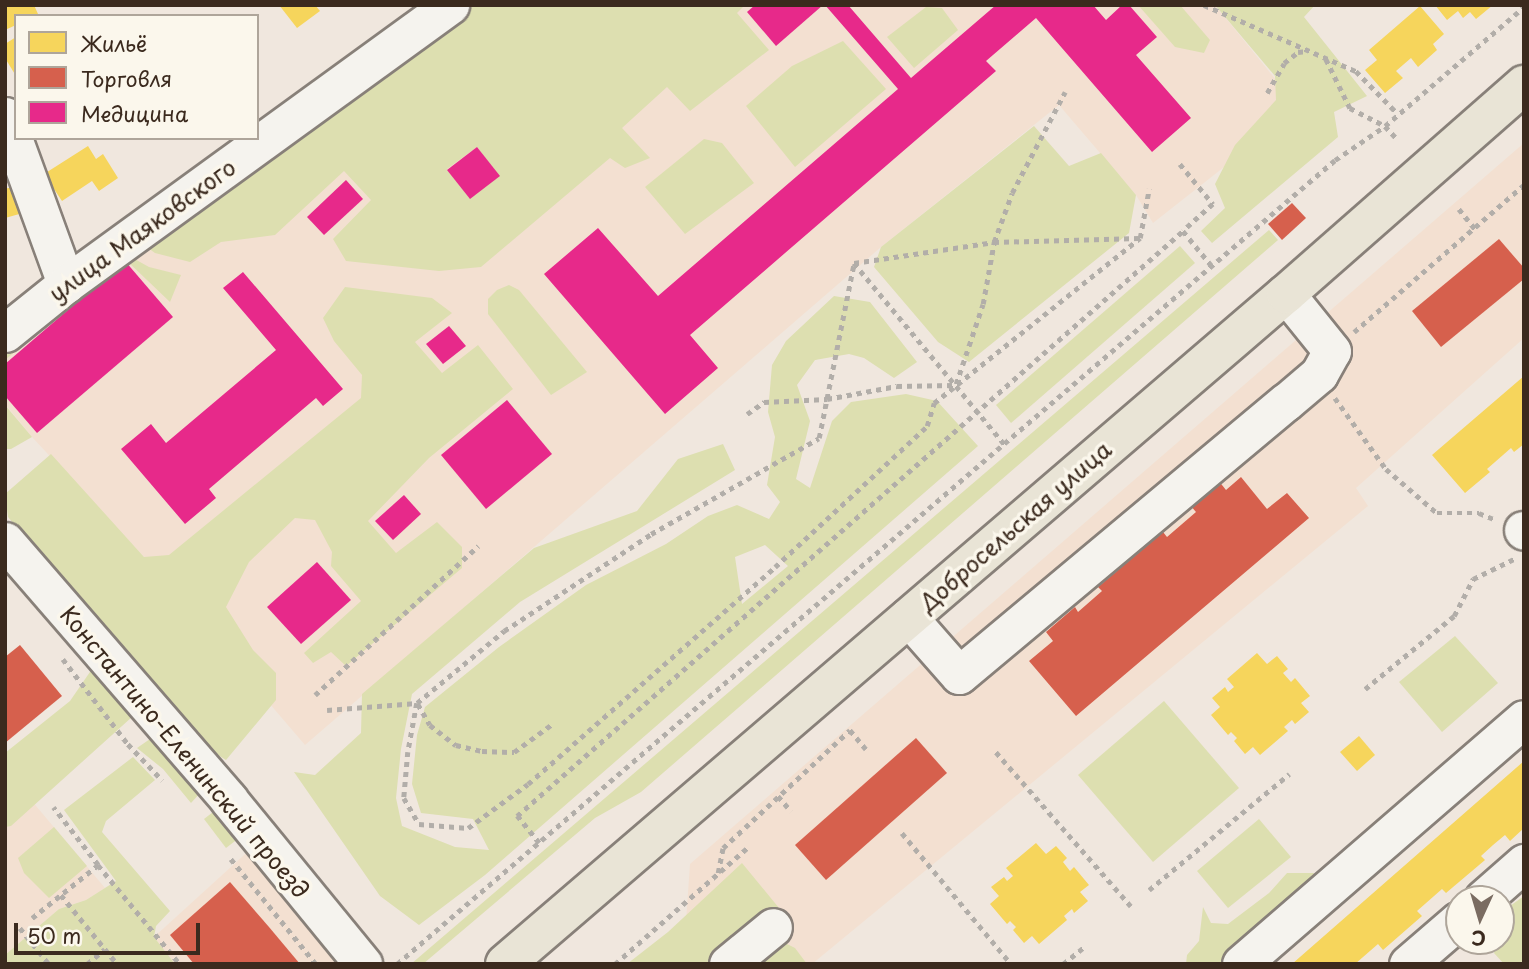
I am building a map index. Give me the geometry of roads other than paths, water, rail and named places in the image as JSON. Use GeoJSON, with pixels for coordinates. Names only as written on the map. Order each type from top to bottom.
{"type":"FeatureCollection","features":[{"type":"Feature","properties":{"kind":"main road","name":"Добросельская улица"},"geometry":{"type":"LineString","coordinates":[[505,964],[1286,294],[1524,85]]}},
{"type":"Feature","properties":{"kind":"street","name":"улица Маяковского"},"geometry":{"type":"LineString","coordinates":[[5,334],[66,284],[450,5]]}},
{"type":"Feature","properties":{"kind":"street"},"geometry":{"type":"LineString","coordinates":[[5,116],[66,284]]}},
{"type":"Feature","properties":{"kind":"street"},"geometry":{"type":"LineString","coordinates":[[908,617],[959,675],[1319,374],[1332,351],[1286,294]]}},
{"type":"Feature","properties":{"kind":"street","name":"Константино-Еленинский проезд"},"geometry":{"type":"LineString","coordinates":[[5,541],[229,800],[363,964]]}},
{"type":"Feature","properties":{"kind":"street"},"geometry":{"type":"LineString","coordinates":[[1241,964],[1524,719]]}},
{"type":"Feature","properties":{"kind":"street"},"geometry":{"type":"LineString","coordinates":[[1499,885],[1524,863]]}},
{"type":"Feature","properties":{"kind":"street"},"geometry":{"type":"LineString","coordinates":[[728,964],[772,927]]}},
{"type":"Feature","properties":{"kind":"street"},"geometry":{"type":"LineString","coordinates":[[1408,964],[1445,932]]}}]}
